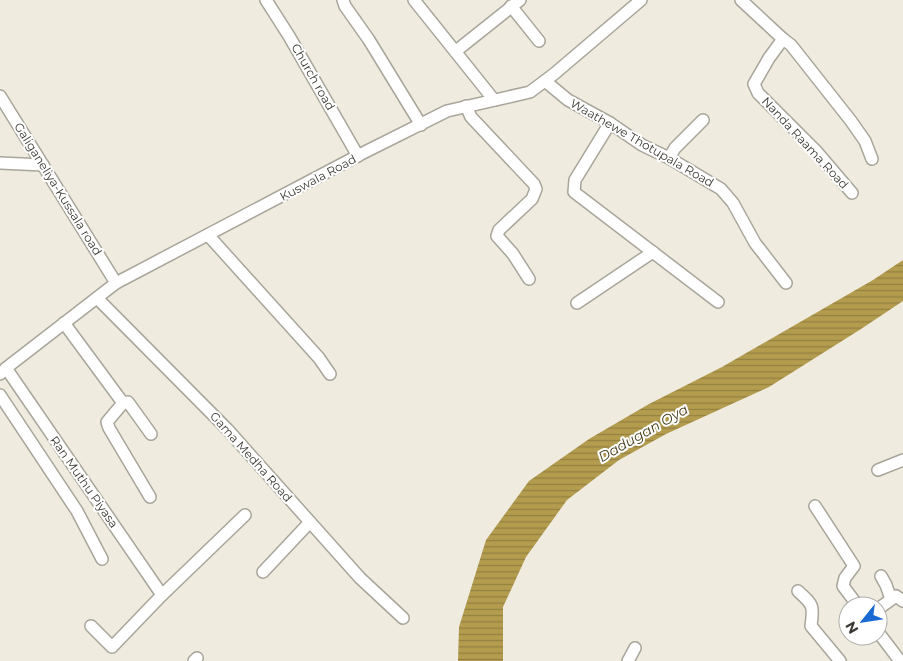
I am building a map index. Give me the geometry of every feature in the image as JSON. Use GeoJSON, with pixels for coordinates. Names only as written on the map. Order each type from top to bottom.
{"type":"FeatureCollection","features":[{"type":"Feature","properties":{"kind":"street","name":"Church road"},"geometry":{"type":"LineString","coordinates":[[266,0],[289,36],[358,156]]}},
{"type":"Feature","properties":{"kind":"street"},"geometry":{"type":"LineString","coordinates":[[343,0],[421,125]]}},
{"type":"Feature","properties":{"kind":"street"},"geometry":{"type":"LineString","coordinates":[[414,0],[494,100]]}},
{"type":"Feature","properties":{"kind":"street","name":"Kuswala Road"},"geometry":{"type":"LineString","coordinates":[[3,371],[116,283],[447,111],[530,92],[641,0]]}},
{"type":"Feature","properties":{"kind":"street"},"geometry":{"type":"LineString","coordinates":[[740,0],[791,45],[851,121],[865,141],[872,159]]}},
{"type":"Feature","properties":{"kind":"street"},"geometry":{"type":"LineString","coordinates":[[456,51],[516,3],[539,41]]}},
{"type":"Feature","properties":{"kind":"street","name":"Nanda Raama Road"},"geometry":{"type":"LineString","coordinates":[[783,39],[754,84],[758,93],[817,152],[852,193]]}},
{"type":"Feature","properties":{"kind":"street","name":"Waathewe Thotupala Road"},"geometry":{"type":"LineString","coordinates":[[545,81],[568,100],[610,123],[642,145],[669,158],[721,189],[755,244],[786,283]]}},
{"type":"Feature","properties":{"kind":"street","name":"Galiganeliya-Kussala road"},"geometry":{"type":"LineString","coordinates":[[0,96],[116,283]]}},
{"type":"Feature","properties":{"kind":"street"},"geometry":{"type":"LineString","coordinates":[[466,106],[471,117],[534,184],[536,189],[532,199],[499,230],[498,236],[513,254],[529,279]]}},
{"type":"Feature","properties":{"kind":"street"},"geometry":{"type":"LineString","coordinates":[[669,158],[675,148],[702,120]]}},
{"type":"Feature","properties":{"kind":"street"},"geometry":{"type":"LineString","coordinates":[[610,123],[575,180],[574,192],[718,302]]}},
{"type":"Feature","properties":{"kind":"street"},"geometry":{"type":"LineString","coordinates":[[0,163],[43,165]]}},
{"type":"Feature","properties":{"kind":"street"},"geometry":{"type":"LineString","coordinates":[[208,235],[319,358],[330,374]]}},
{"type":"Feature","properties":{"kind":"street"},"geometry":{"type":"LineString","coordinates":[[577,303],[653,252]]}},
{"type":"Feature","properties":{"kind":"street","name":"Gama Medha Road"},"geometry":{"type":"LineString","coordinates":[[96,298],[228,430],[360,578],[403,618]]}},
{"type":"Feature","properties":{"kind":"street"},"geometry":{"type":"LineString","coordinates":[[64,323],[123,403]]}},
{"type":"Feature","properties":{"kind":"street","name":"Ran Muthu Piyasa"},"geometry":{"type":"LineString","coordinates":[[3,371],[162,595]]}},
{"type":"Feature","properties":{"kind":"street"},"geometry":{"type":"LineString","coordinates":[[0,395],[77,511],[102,559]]}},
{"type":"Feature","properties":{"kind":"street"},"geometry":{"type":"LineString","coordinates":[[150,497],[107,422],[123,403],[128,402],[151,434]]}},
{"type":"Feature","properties":{"kind":"street"},"geometry":{"type":"LineString","coordinates":[[878,470],[903,460]]}},
{"type":"Feature","properties":{"kind":"street"},"geometry":{"type":"LineString","coordinates":[[815,506],[854,566],[845,578],[843,586],[850,596]]}},
{"type":"Feature","properties":{"kind":"street"},"geometry":{"type":"LineString","coordinates":[[91,626],[112,647],[162,595],[245,515]]}},
{"type":"Feature","properties":{"kind":"street"},"geometry":{"type":"LineString","coordinates":[[263,572],[310,522]]}},
{"type":"Feature","properties":{"kind":"street"},"geometry":{"type":"LineString","coordinates":[[881,576],[890,599],[896,596],[903,601]]}},
{"type":"Feature","properties":{"kind":"street"},"geometry":{"type":"LineString","coordinates":[[798,591],[810,603],[813,611],[811,626],[840,661]]}},
{"type":"Feature","properties":{"kind":"street"},"geometry":{"type":"LineString","coordinates":[[888,645],[900,661]]}},
{"type":"Feature","properties":{"kind":"street"},"geometry":{"type":"LineString","coordinates":[[628,661],[635,648]]}},
{"type":"Feature","properties":{"kind":"water","name":"Dadugan Oya"},"geometry":{"type":"Polygon","coordinates":[[[903,260],[903,301],[769,387],[666,434],[619,460],[567,500],[526,557],[503,607],[503,661],[458,661],[459,627],[486,540],[529,481],[589,439],[649,404],[722,367],[873,280],[903,260]]]}}]}
